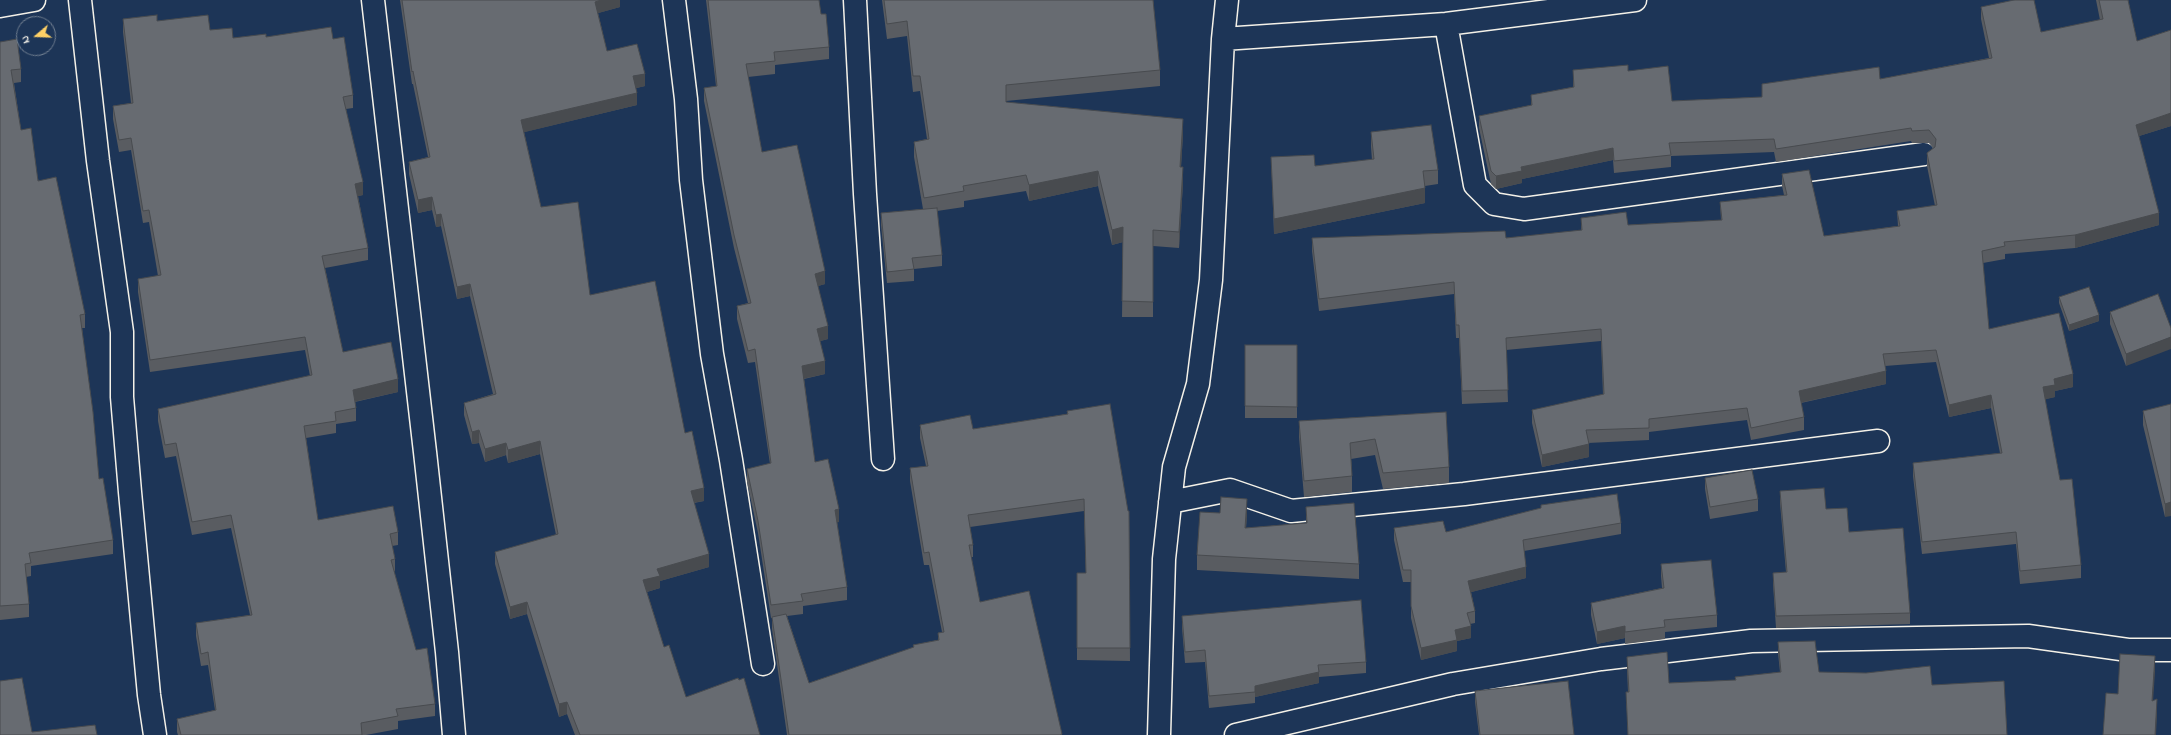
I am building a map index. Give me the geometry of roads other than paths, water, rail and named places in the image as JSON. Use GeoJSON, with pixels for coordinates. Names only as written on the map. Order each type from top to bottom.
{"type":"FeatureCollection","features":[{"type":"Feature","properties":{"kind":"street"},"geometry":{"type":"LineString","coordinates":[[0,6],[34,0]]}},
{"type":"Feature","properties":{"kind":"street"},"geometry":{"type":"LineString","coordinates":[[80,0],[98,161],[122,332],[122,397],[130,492],[149,695],[156,735]]}},
{"type":"Feature","properties":{"kind":"street"},"geometry":{"type":"LineString","coordinates":[[373,0],[435,536],[454,735]]}},
{"type":"Feature","properties":{"kind":"street"},"geometry":{"type":"LineString","coordinates":[[674,0],[686,100],[690,180],[712,354],[731,460],[763,664]]}},
{"type":"Feature","properties":{"kind":"street"},"geometry":{"type":"LineString","coordinates":[[855,0],[865,194],[883,459]]}},
{"type":"Feature","properties":{"kind":"street"},"geometry":{"type":"LineString","coordinates":[[1159,735],[1164,559],[1174,467],[1198,384],[1211,280],[1226,0]]}},
{"type":"Feature","properties":{"kind":"street"},"geometry":{"type":"LineString","coordinates":[[1223,40],[1446,24],[1635,0]]}},
{"type":"Feature","properties":{"kind":"street"},"geometry":{"type":"LineString","coordinates":[[1446,24],[1475,185],[1494,204],[1524,209],[1924,154]]}},
{"type":"Feature","properties":{"kind":"street"},"geometry":{"type":"LineString","coordinates":[[1170,502],[1230,490],[1291,511],[1464,494],[1878,441]]}},
{"type":"Feature","properties":{"kind":"street"},"geometry":{"type":"LineString","coordinates":[[1236,735],[1453,684],[1601,659],[1751,640],[2028,636],[2128,650],[2171,650]]}}]}
